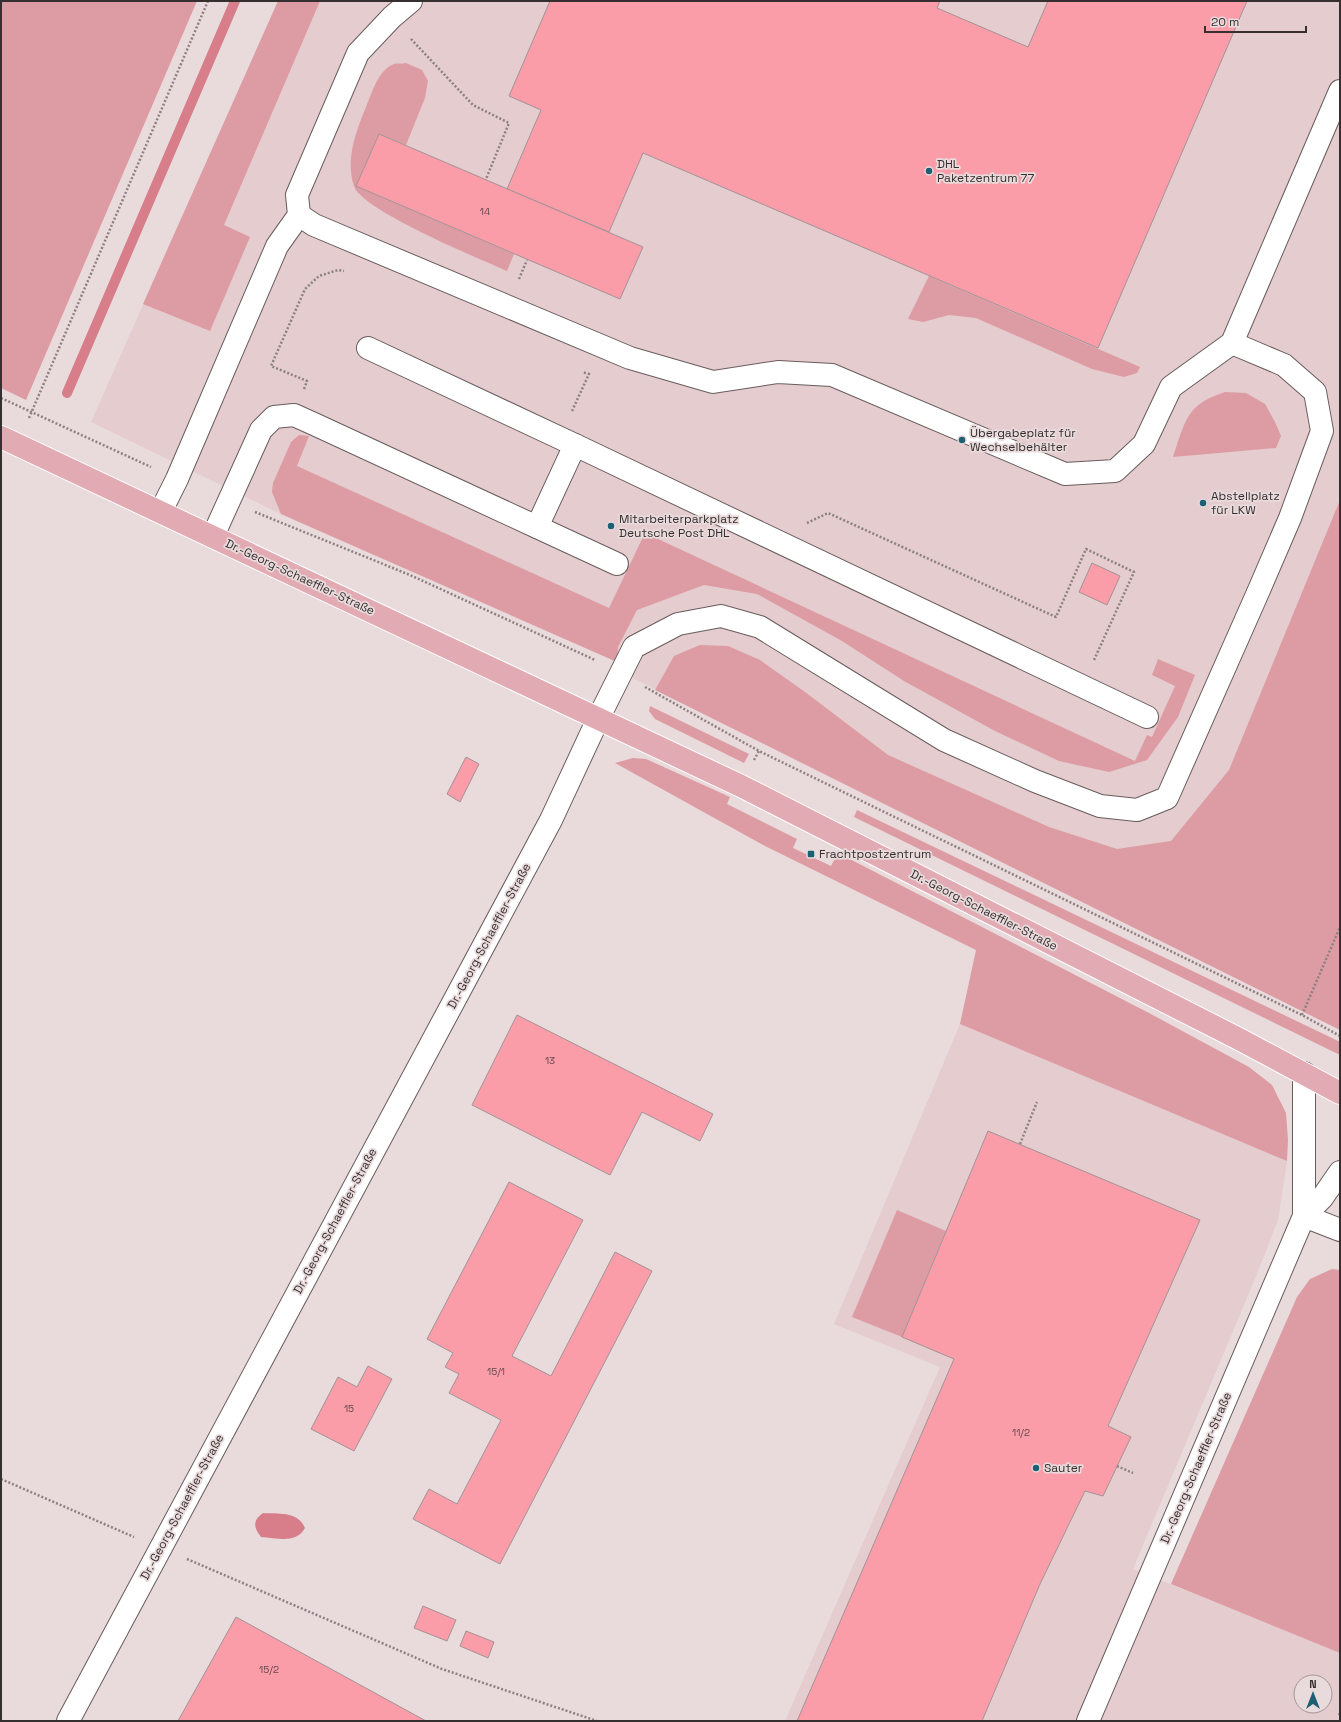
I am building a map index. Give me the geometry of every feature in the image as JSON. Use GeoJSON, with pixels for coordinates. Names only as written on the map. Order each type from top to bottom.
{"type":"FeatureCollection","features":[{"type":"Feature","properties":{"kind":"main road","name":"Dr.-Georg-Schaeffler-Straße"},"geometry":{"type":"LineString","coordinates":[[9,440],[741,786],[1304,1073],[1340,1093]]}},
{"type":"Feature","properties":{"kind":"lane"},"geometry":{"type":"LineString","coordinates":[[161,511],[177,479],[277,246],[299,215],[297,195],[358,53],[392,17],[411,1]]}},
{"type":"Feature","properties":{"kind":"lane"},"geometry":{"type":"LineString","coordinates":[[299,215],[314,225],[630,358],[713,382],[778,372],[832,375],[1066,474],[1115,471],[1144,444],[1171,387],[1232,342],[1340,91]]}},
{"type":"Feature","properties":{"kind":"lane"},"geometry":{"type":"LineString","coordinates":[[598,719],[634,647],[678,624],[721,616],[760,627],[944,740],[1035,781],[1100,806],[1137,810],[1167,798],[1290,518],[1322,431],[1314,392],[1284,365],[1232,342]]}},
{"type":"Feature","properties":{"kind":"lane"},"geometry":{"type":"LineString","coordinates":[[368,348],[1147,717]]}},
{"type":"Feature","properties":{"kind":"lane"},"geometry":{"type":"LineString","coordinates":[[213,536],[261,430],[274,417],[294,415],[617,564]]}},
{"type":"Feature","properties":{"kind":"lane"},"geometry":{"type":"LineString","coordinates":[[537,527],[575,445]]}},
{"type":"Feature","properties":{"kind":"lane","name":"Dr.-Georg-Schaeffler-Straße"},"geometry":{"type":"LineString","coordinates":[[68,1721],[551,820],[598,719]]}},
{"type":"Feature","properties":{"kind":"lane","name":"Dr.-Georg-Schaeffler-Straße"},"geometry":{"type":"LineString","coordinates":[[1304,1073],[1304,1216]]}},
{"type":"Feature","properties":{"kind":"lane","name":"Dr.-Georg-Schaeffler-Straße"},"geometry":{"type":"LineString","coordinates":[[1088,1721],[1304,1216],[1322,1198],[1340,1172]]}},
{"type":"Feature","properties":{"kind":"lane"},"geometry":{"type":"LineString","coordinates":[[1304,1216],[1340,1230]]}},
{"type":"Feature","properties":{"kind":"path"},"geometry":{"type":"LineString","coordinates":[[9,440],[32,412],[208,1]]}},
{"type":"Feature","properties":{"kind":"path"},"geometry":{"type":"LineString","coordinates":[[392,17],[431,62],[473,105],[509,123],[486,179]]}},
{"type":"Feature","properties":{"kind":"path"},"geometry":{"type":"LineString","coordinates":[[294,415],[308,381],[271,366],[305,289],[319,276],[338,270],[345,271]]}},
{"type":"Feature","properties":{"kind":"path"},"geometry":{"type":"LineString","coordinates":[[571,414],[589,374],[575,368]]}},
{"type":"Feature","properties":{"kind":"path"},"geometry":{"type":"LineString","coordinates":[[1,398],[177,479]]}},
{"type":"Feature","properties":{"kind":"path"},"geometry":{"type":"LineString","coordinates":[[228,501],[410,575],[621,672],[759,751],[1302,1015],[1340,1036]]}},
{"type":"Feature","properties":{"kind":"path"},"geometry":{"type":"LineString","coordinates":[[803,525],[828,513],[1056,617],[1086,550],[1134,572],[1082,686]]}},
{"type":"Feature","properties":{"kind":"path"},"geometry":{"type":"LineString","coordinates":[[1302,1015],[1340,927]]}},
{"type":"Feature","properties":{"kind":"path"},"geometry":{"type":"LineString","coordinates":[[1020,1144],[1037,1102]]}},
{"type":"Feature","properties":{"kind":"path"},"geometry":{"type":"LineString","coordinates":[[1117,1466],[1133,1473]]}},
{"type":"Feature","properties":{"kind":"path"},"geometry":{"type":"LineString","coordinates":[[1,1479],[442,1669],[597,1721]]}},
{"type":"Feature","properties":{"kind":"shaded area"},"geometry":{"type":"Polygon","coordinates":[[[1,1],[197,1],[26,400],[1,388],[1,1]]]}},
{"type":"Feature","properties":{"kind":"shaded area"},"geometry":{"type":"Polygon","coordinates":[[[278,1],[1340,1],[1340,575],[1162,928],[911,818],[621,672],[617,662],[285,516],[91,422],[278,1]]]}},
{"type":"Feature","properties":{"kind":"shaded area"},"geometry":{"type":"Polygon","coordinates":[[[278,1],[320,1],[224,225],[250,237],[210,331],[143,304],[278,1]]]}},
{"type":"Feature","properties":{"kind":"shaded area"},"geometry":{"type":"Polygon","coordinates":[[[406,63],[422,70],[428,81],[425,98],[406,145],[379,134],[356,186],[514,254],[507,271],[398,220],[377,208],[361,196],[354,186],[351,156],[355,136],[373,89],[388,67],[395,64],[406,63]]]}},
{"type":"Feature","properties":{"kind":"shaded area"},"geometry":{"type":"Polygon","coordinates":[[[929,276],[1140,367],[1137,373],[1124,377],[1092,369],[976,318],[949,315],[923,322],[908,319],[929,276]]]}},
{"type":"Feature","properties":{"kind":"shaded area"},"geometry":{"type":"Polygon","coordinates":[[[1225,392],[1246,393],[1265,404],[1281,436],[1276,448],[1173,457],[1181,432],[1187,419],[1195,408],[1205,400],[1225,392]]]}},
{"type":"Feature","properties":{"kind":"shaded area"},"geometry":{"type":"Polygon","coordinates":[[[299,435],[309,436],[297,466],[609,608],[645,533],[1135,761],[1147,735],[1152,737],[1175,686],[1152,675],[1158,659],[1195,675],[1178,717],[1147,760],[1109,772],[1059,761],[995,731],[904,681],[842,641],[757,594],[704,585],[637,610],[618,647],[617,662],[281,514],[272,492],[273,483],[291,442],[299,435]]]}},
{"type":"Feature","properties":{"kind":"shaded area"},"geometry":{"type":"Polygon","coordinates":[[[1340,500],[1340,1030],[655,690],[674,656],[700,645],[728,646],[760,660],[888,755],[1049,827],[1117,849],[1171,841],[1229,770],[1340,500]]]}},
{"type":"Feature","properties":{"kind":"shaded area"},"geometry":{"type":"Polygon","coordinates":[[[650,706],[749,754],[744,763],[655,719],[649,711],[650,706]]]}},
{"type":"Feature","properties":{"kind":"shaded area"},"geometry":{"type":"Polygon","coordinates":[[[633,758],[646,759],[730,797],[727,804],[797,839],[793,848],[831,866],[838,853],[1149,1013],[1249,1067],[1272,1085],[1286,1113],[1288,1140],[1287,1161],[960,1024],[976,950],[765,846],[615,763],[633,758]]]}},
{"type":"Feature","properties":{"kind":"shaded area"},"geometry":{"type":"Polygon","coordinates":[[[857,810],[1340,1042],[1340,1055],[854,817],[857,810]]]}},
{"type":"Feature","properties":{"kind":"shaded area"},"geometry":{"type":"Polygon","coordinates":[[[960,1024],[1287,1161],[1278,1220],[1257,1274],[1133,1569],[1340,1653],[1340,1721],[785,1721],[940,1367],[834,1324],[960,1024]]]}},
{"type":"Feature","properties":{"kind":"shaded area"},"geometry":{"type":"Polygon","coordinates":[[[897,1210],[946,1231],[902,1337],[852,1317],[897,1210]]]}},
{"type":"Feature","properties":{"kind":"shaded area"},"geometry":{"type":"Polygon","coordinates":[[[1332,1269],[1340,1270],[1340,1653],[1171,1584],[1297,1297],[1310,1279],[1332,1269]]]}},
{"type":"Feature","properties":{"kind":"shaded area"},"geometry":{"type":"Polygon","coordinates":[[[263,1513],[287,1514],[293,1516],[302,1523],[305,1528],[301,1533],[292,1538],[280,1539],[261,1537],[255,1527],[255,1524],[257,1518],[263,1513]]]}},
{"type":"Feature","properties":{"kind":"building","name":"DHL Paketzentrum 77"},"geometry":{"type":"Polygon","coordinates":[[[550,1],[940,1],[937,8],[1028,47],[1048,1],[1247,1],[1098,348],[643,153],[609,232],[507,189],[541,110],[509,96],[550,1]]]}},
{"type":"Feature","properties":{"kind":"building"},"geometry":{"type":"Polygon","coordinates":[[[379,134],[643,247],[620,299],[356,186],[379,134]]]}},
{"type":"Feature","properties":{"kind":"building"},"geometry":{"type":"Polygon","coordinates":[[[1092,563],[1120,576],[1107,605],[1079,592],[1092,563]]]}},
{"type":"Feature","properties":{"kind":"building"},"geometry":{"type":"Polygon","coordinates":[[[466,757],[479,764],[460,802],[447,794],[466,757]]]}},
{"type":"Feature","properties":{"kind":"building"},"geometry":{"type":"Polygon","coordinates":[[[517,1015],[713,1114],[700,1141],[642,1112],[610,1175],[472,1105],[517,1015]]]}},
{"type":"Feature","properties":{"kind":"building"},"geometry":{"type":"Polygon","coordinates":[[[988,1131],[1200,1220],[1108,1426],[1131,1437],[1103,1496],[1085,1491],[1040,1584],[982,1721],[797,1721],[954,1359],[902,1337],[988,1131]]]}},
{"type":"Feature","properties":{"kind":"building"},"geometry":{"type":"Polygon","coordinates":[[[509,1182],[583,1220],[512,1356],[551,1376],[615,1252],[652,1271],[500,1564],[413,1519],[429,1489],[457,1504],[501,1420],[449,1393],[459,1374],[445,1367],[453,1353],[427,1339],[509,1182]]]}},
{"type":"Feature","properties":{"kind":"building"},"geometry":{"type":"Polygon","coordinates":[[[368,1366],[392,1379],[354,1451],[311,1429],[338,1377],[357,1387],[368,1366]]]}},
{"type":"Feature","properties":{"kind":"building"},"geometry":{"type":"Polygon","coordinates":[[[423,1606],[456,1620],[447,1641],[414,1628],[423,1606]]]}},
{"type":"Feature","properties":{"kind":"building"},"geometry":{"type":"Polygon","coordinates":[[[236,1617],[426,1721],[178,1721],[236,1617]]]}},
{"type":"Feature","properties":{"kind":"building"},"geometry":{"type":"Polygon","coordinates":[[[466,1631],[494,1642],[488,1658],[460,1646],[466,1631]]]}},
{"type":"Feature","properties":{"kind":"waterway"},"geometry":{"type":"LineString","coordinates":[[67,393],[235,1]]}},
{"type":"Feature","properties":{"kind":"place","name":"DHL Paketzentrum 77"},"geometry":{"type":"Point","coordinates":[929,171]}},
{"type":"Feature","properties":{"kind":"place","name":"Übergabeplatz für Wechselbehälter"},"geometry":{"type":"Point","coordinates":[962,440]}},
{"type":"Feature","properties":{"kind":"place","name":"Abstellplatz für LKW"},"geometry":{"type":"Point","coordinates":[1203,503]}},
{"type":"Feature","properties":{"kind":"place","name":"Mitarbeiterparkplatz Deutsche Post DHL"},"geometry":{"type":"Point","coordinates":[611,526]}},
{"type":"Feature","properties":{"kind":"place","name":"Frachtpostzentrum"},"geometry":{"type":"Point","coordinates":[811,854]}},
{"type":"Feature","properties":{"kind":"place","name":"Sauter"},"geometry":{"type":"Point","coordinates":[1036,1468]}}]}
